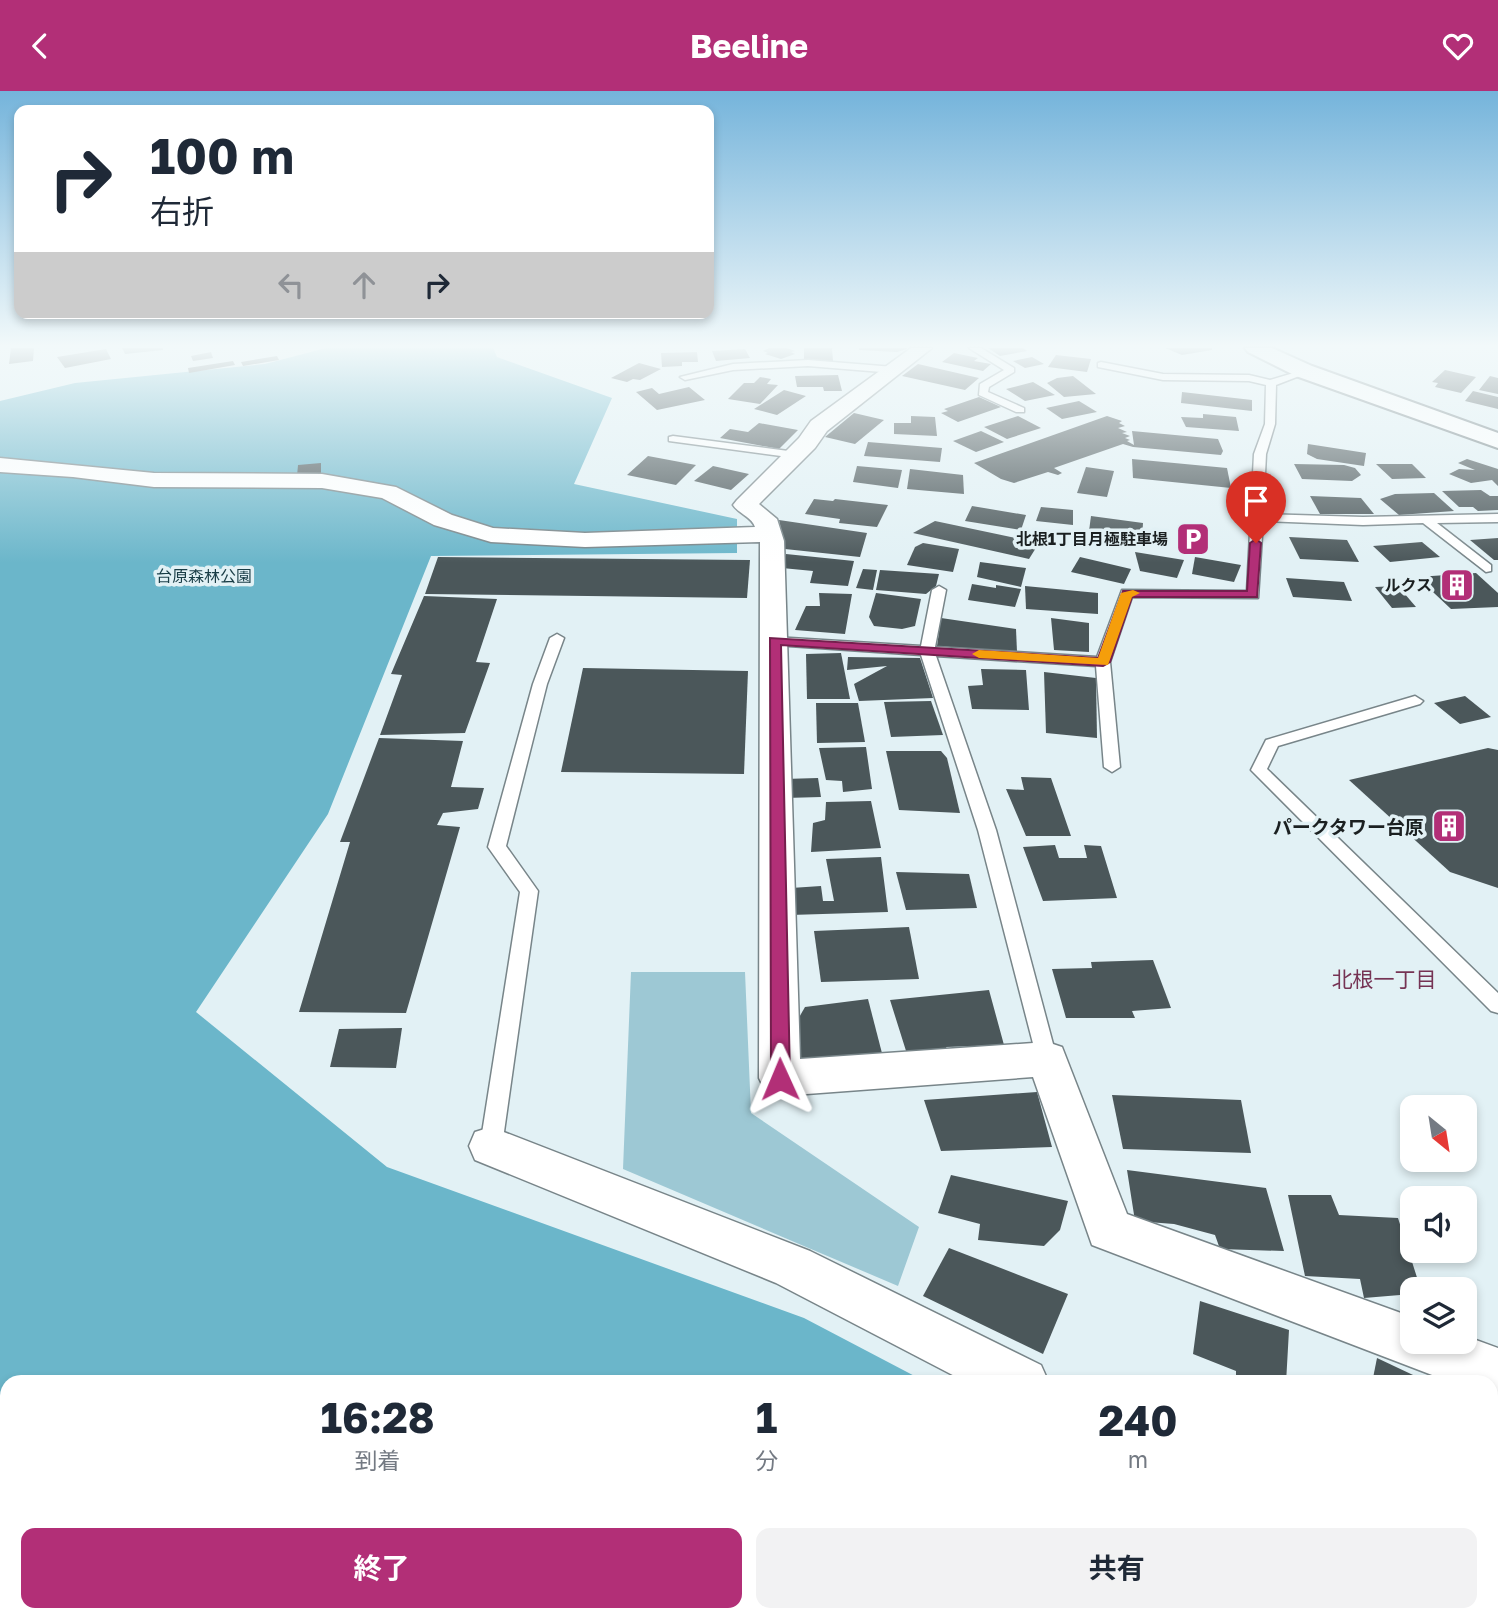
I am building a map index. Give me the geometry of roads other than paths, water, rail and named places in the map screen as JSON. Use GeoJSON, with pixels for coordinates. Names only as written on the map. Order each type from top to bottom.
{"type":"FeatureCollection","features":[{"type":"Feature","properties":{"kind":"main road"},"geometry":{"type":"LineString","coordinates":[[1442,419],[1497,439]]}},
{"type":"Feature","properties":{"kind":"street"},"geometry":{"type":"LineString","coordinates":[[828,419],[745,505],[765,519],[770,534],[780,1079],[1047,1059],[1109,1230],[1498,1374]]}},
{"type":"Feature","properties":{"kind":"street"},"geometry":{"type":"LineString","coordinates":[[0,465],[73,470],[154,480],[322,481],[388,492],[443,520],[491,535],[585,540],[770,534]]}},
{"type":"Feature","properties":{"kind":"street"},"geometry":{"type":"LineString","coordinates":[[491,1146],[793,1267],[1007,1375]]}},
{"type":"Feature","properties":{"kind":"lane"},"geometry":{"type":"LineString","coordinates":[[1112,767],[1103,662],[1128,593],[1253,595],[1260,454],[1270,419]]}},
{"type":"Feature","properties":{"kind":"lane"},"geometry":{"type":"LineString","coordinates":[[673,439],[796,454]]}},
{"type":"Feature","properties":{"kind":"lane"},"geometry":{"type":"LineString","coordinates":[[1257,517],[1498,519]]}},
{"type":"Feature","properties":{"kind":"lane"},"geometry":{"type":"LineString","coordinates":[[1426,520],[1486,568]]}},
{"type":"Feature","properties":{"kind":"lane"},"geometry":{"type":"LineString","coordinates":[[939,590],[927,650],[987,830],[1047,1059]]}},
{"type":"Feature","properties":{"kind":"lane"},"geometry":{"type":"LineString","coordinates":[[491,1146],[528,891],[497,847],[540,684],[557,638]]}},
{"type":"Feature","properties":{"kind":"lane"},"geometry":{"type":"LineString","coordinates":[[774,641],[1103,662]]}},
{"type":"Feature","properties":{"kind":"lane"},"geometry":{"type":"LineString","coordinates":[[1415,701],[1272,743],[1259,770],[1498,1005]]}},
{"type":"Feature","properties":{"kind":"place","name":"北根1丁目月極駐車場"},"geometry":{"type":"Point","coordinates":[1193,539]}},
{"type":"Feature","properties":{"kind":"place","name":"ルクス"},"geometry":{"type":"Point","coordinates":[1457,585]}},
{"type":"Feature","properties":{"kind":"place","name":"パークタワー台原"},"geometry":{"type":"Point","coordinates":[1449,826]}},
{"type":"Feature","properties":{"kind":"district","name":"北根一丁目"},"geometry":{"type":"Point","coordinates":[1384,979]}},
{"type":"Feature","properties":{"kind":"park label","name":"台原森林公園"},"geometry":{"type":"Point","coordinates":[204,576]}}]}
